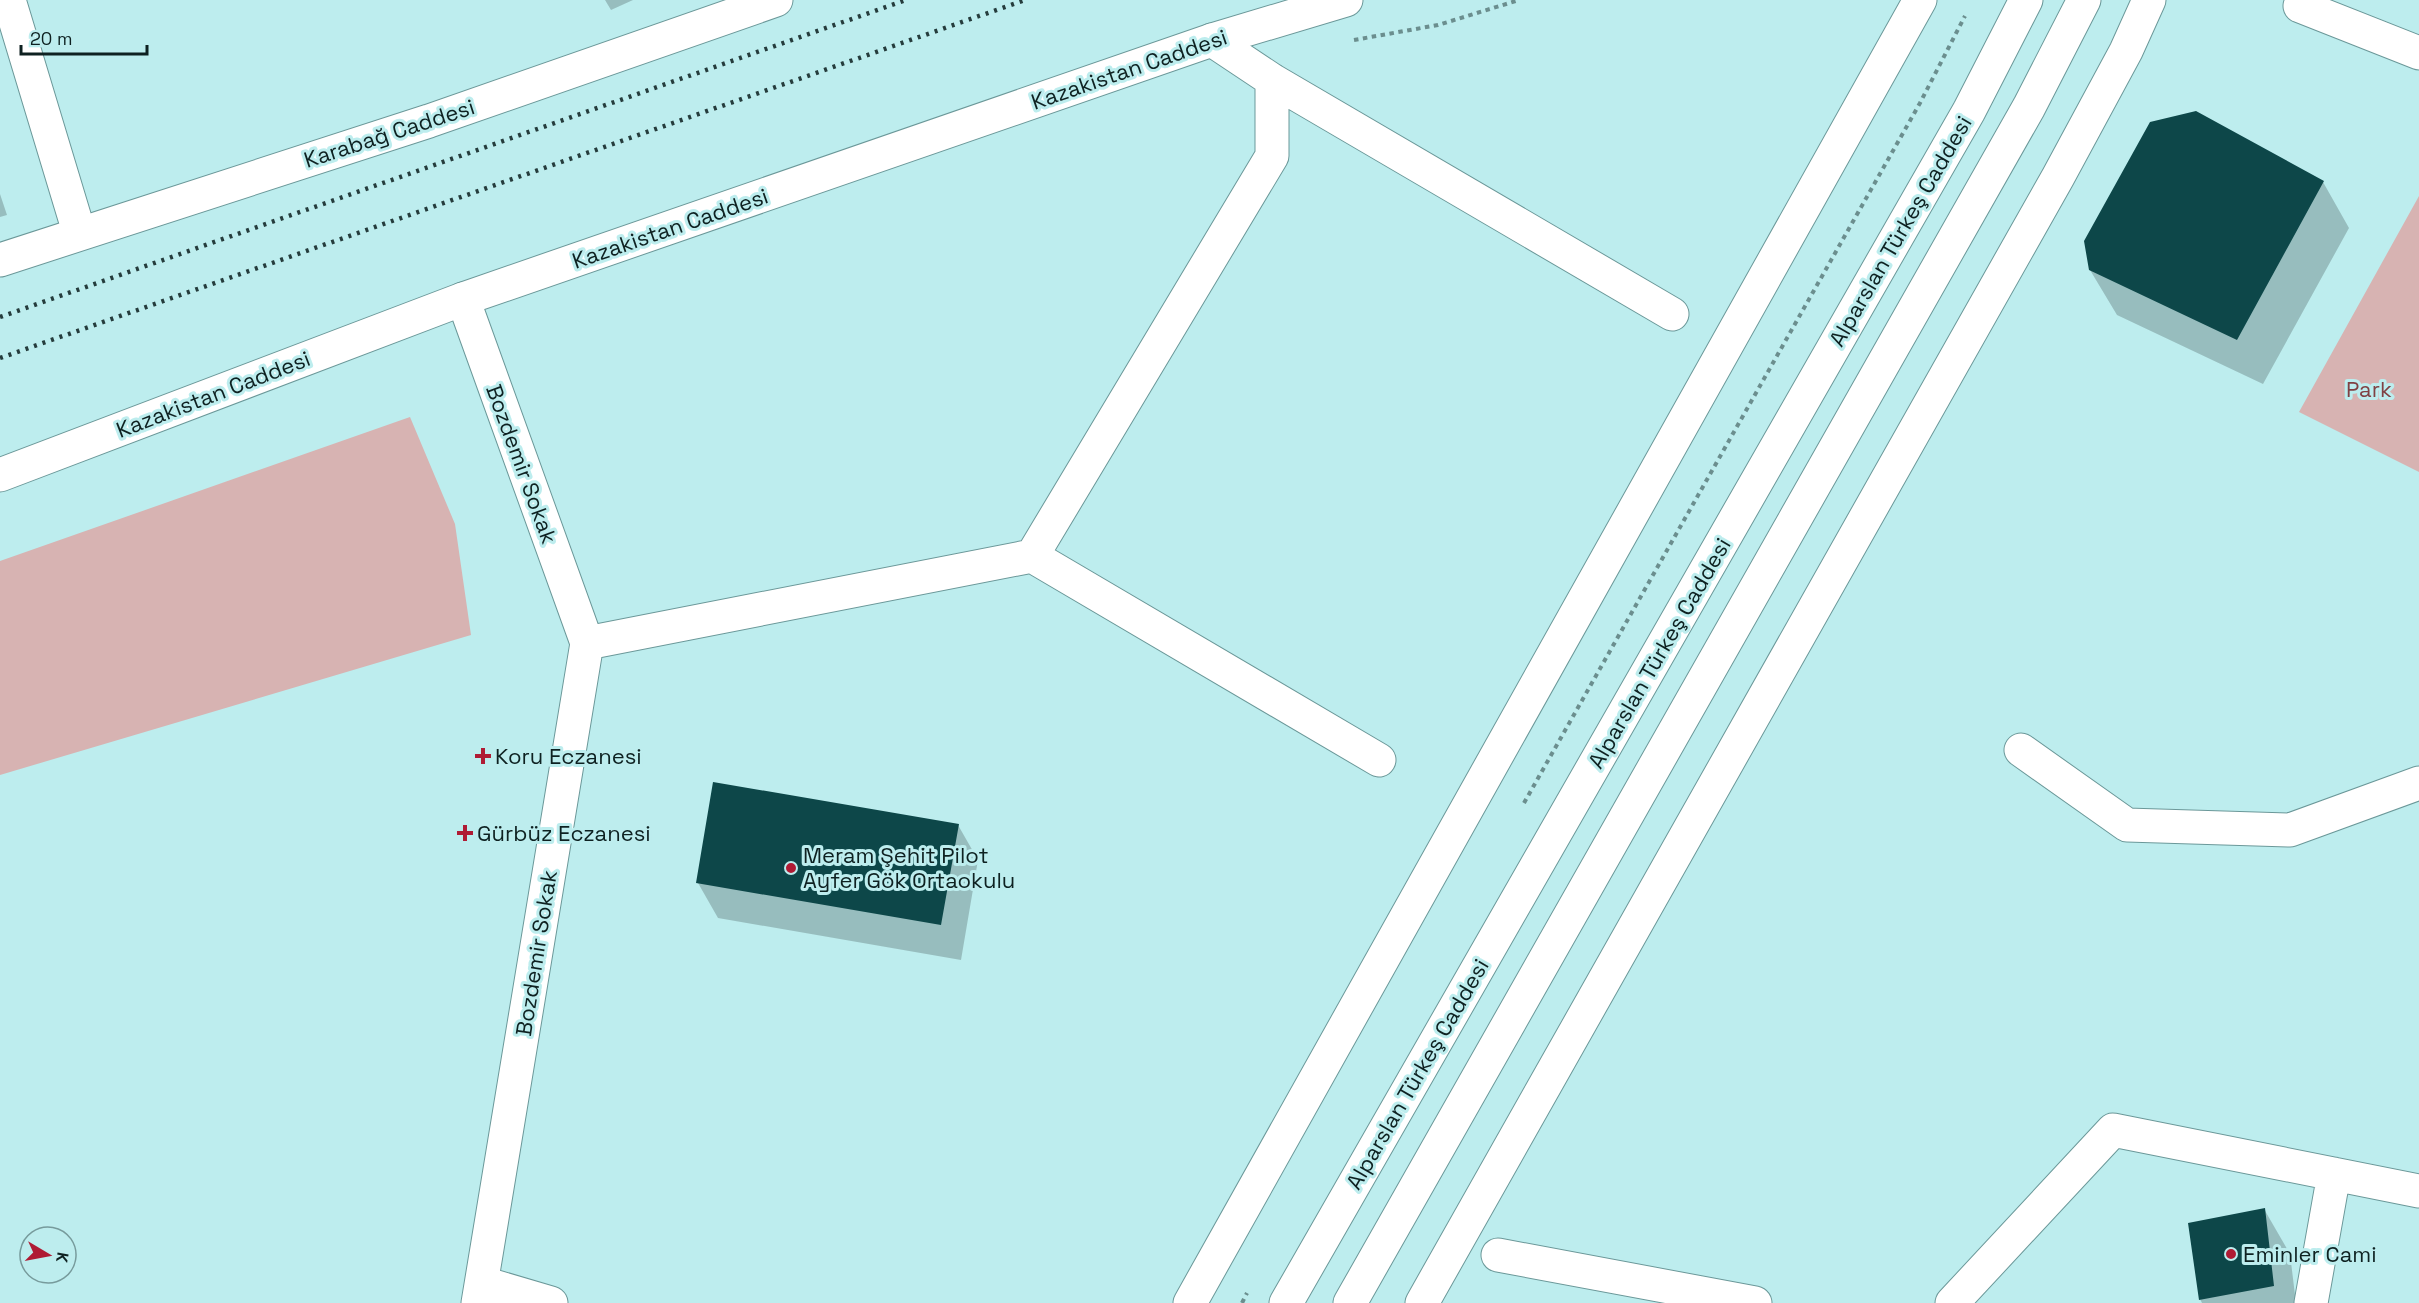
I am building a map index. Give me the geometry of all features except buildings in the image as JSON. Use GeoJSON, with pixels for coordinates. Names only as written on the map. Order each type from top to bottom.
{"type":"FeatureCollection","features":[{"type":"Feature","properties":{"kind":"main road"},"geometry":{"type":"LineString","coordinates":[[9,0],[79,232]]}},
{"type":"Feature","properties":{"kind":"main road","name":"Karabağ Caddesi"},"geometry":{"type":"LineString","coordinates":[[0,260],[79,232],[429,120],[776,0]]}},
{"type":"Feature","properties":{"kind":"main road","name":"Kazakistan Caddesi"},"geometry":{"type":"LineString","coordinates":[[0,475],[463,300],[1212,40],[1346,0]]}},
{"type":"Feature","properties":{"kind":"main road","name":"Alparslan Türkeş Caddesi"},"geometry":{"type":"LineString","coordinates":[[1286,1303],[1963,121],[2026,0]]}},
{"type":"Feature","properties":{"kind":"main road"},"geometry":{"type":"LineString","coordinates":[[1350,1303],[2029,107],[2084,0]]}},
{"type":"Feature","properties":{"kind":"main road"},"geometry":{"type":"LineString","coordinates":[[1422,1303],[2058,177],[2126,51],[2149,0]]}},
{"type":"Feature","properties":{"kind":"main road"},"geometry":{"type":"LineString","coordinates":[[2302,3],[2419,53]]}},
{"type":"Feature","properties":{"kind":"main road"},"geometry":{"type":"LineString","coordinates":[[1190,1303],[1914,6]]}},
{"type":"Feature","properties":{"kind":"main road"},"geometry":{"type":"LineString","coordinates":[[1212,40],[1272,80],[1672,314]]}},
{"type":"Feature","properties":{"kind":"main road"},"geometry":{"type":"LineString","coordinates":[[1032,556],[1272,156],[1272,80]]}},
{"type":"Feature","properties":{"kind":"main road","name":"Bozdemir Sokak"},"geometry":{"type":"LineString","coordinates":[[463,300],[587,643],[480,1293]]}},
{"type":"Feature","properties":{"kind":"main road"},"geometry":{"type":"LineString","coordinates":[[587,643],[1032,556],[1379,760]]}},
{"type":"Feature","properties":{"kind":"main road"},"geometry":{"type":"LineString","coordinates":[[2021,750],[2127,825],[2290,830],[2419,783]]}},
{"type":"Feature","properties":{"kind":"main road"},"geometry":{"type":"LineString","coordinates":[[1952,1303],[2113,1130],[2419,1191]]}},
{"type":"Feature","properties":{"kind":"main road"},"geometry":{"type":"LineString","coordinates":[[2311,1303],[2334,1174]]}},
{"type":"Feature","properties":{"kind":"main road"},"geometry":{"type":"LineString","coordinates":[[1498,1255],[1755,1303]]}},
{"type":"Feature","properties":{"kind":"main road"},"geometry":{"type":"LineString","coordinates":[[480,1293],[551,1303]]}},
{"type":"Feature","properties":{"kind":"path"},"geometry":{"type":"LineString","coordinates":[[1518,813],[1925,94],[1965,16]]}},
{"type":"Feature","properties":{"kind":"path"},"geometry":{"type":"LineString","coordinates":[[1242,1303],[1248,1293]]}},
{"type":"Feature","properties":{"kind":"green space","name":"Park"},"geometry":{"type":"Polygon","coordinates":[[[2419,196],[2419,472],[2299,412],[2419,196]]]}},
{"type":"Feature","properties":{"kind":"green space"},"geometry":{"type":"Polygon","coordinates":[[[410,417],[455,524],[471,635],[0,775],[0,561],[410,417]]]}},
{"type":"Feature","properties":{"kind":"railway"},"geometry":{"type":"LineString","coordinates":[[0,317],[906,0]]}},
{"type":"Feature","properties":{"kind":"railway"},"geometry":{"type":"LineString","coordinates":[[0,358],[1025,0]]}},
{"type":"Feature","properties":{"kind":"place","name":"Koru Eczanesi"},"geometry":{"type":"Point","coordinates":[483,756]}},
{"type":"Feature","properties":{"kind":"place","name":"Gürbüz Eczanesi"},"geometry":{"type":"Point","coordinates":[465,833]}},
{"type":"Feature","properties":{"kind":"place","name":"Meram Şehit Pilot Ayfer Gök Ortaokulu"},"geometry":{"type":"Point","coordinates":[791,868]}},
{"type":"Feature","properties":{"kind":"place","name":"Eminler Cami"},"geometry":{"type":"Point","coordinates":[2231,1254]}}]}
